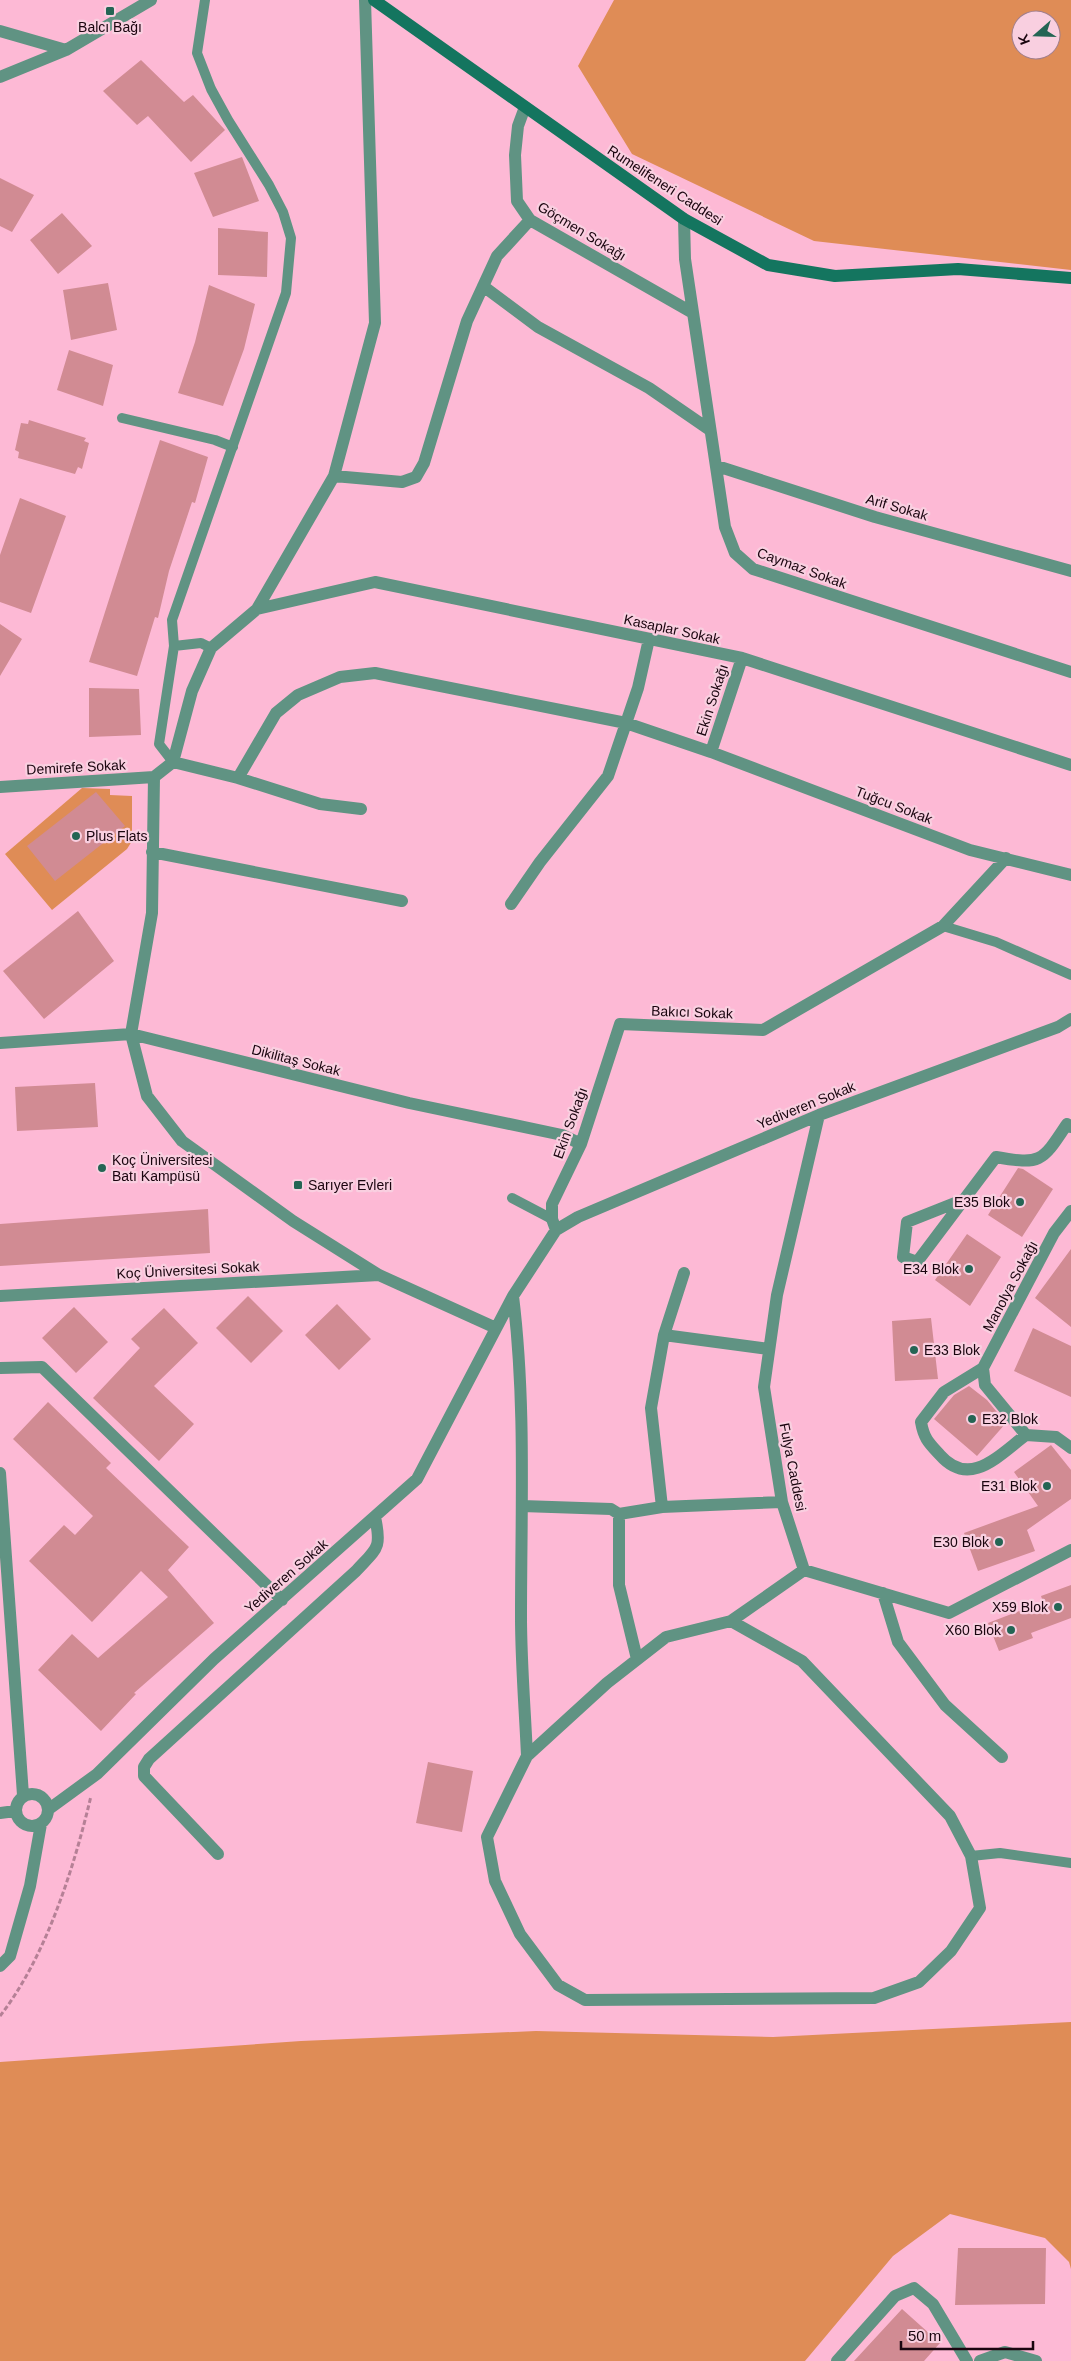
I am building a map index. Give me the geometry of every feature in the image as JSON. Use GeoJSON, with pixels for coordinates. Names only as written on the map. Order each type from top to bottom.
{"type":"FeatureCollection","features":[{"type":"Feature","properties":{"kind":"street"},"geometry":{"type":"LineString","coordinates":[[0,76],[66,50],[151,0]]}},
{"type":"Feature","properties":{"kind":"street"},"geometry":{"type":"LineString","coordinates":[[365,0],[375,323],[334,476],[257,609],[211,648],[192,691],[173,762],[154,777],[152,913],[131,1034],[147,1096],[182,1141],[293,1221],[379,1275],[496,1328]]}},
{"type":"Feature","properties":{"kind":"street","name":"Rumelifeneri Caddesi"},"geometry":{"type":"LineString","coordinates":[[374,0],[684,219],[768,266],[835,276],[958,269],[1071,278]]}},
{"type":"Feature","properties":{"kind":"street"},"geometry":{"type":"LineString","coordinates":[[0,31],[66,50]]}},
{"type":"Feature","properties":{"kind":"street","name":"Göçmen Sokağı"},"geometry":{"type":"LineString","coordinates":[[525,107],[518,126],[515,155],[517,201],[530,220],[693,313]]}},
{"type":"Feature","properties":{"kind":"street","name":"Caymaz Sokak"},"geometry":{"type":"LineString","coordinates":[[684,219],[685,259],[710,430],[725,527],[735,553],[753,569],[1071,672]]}},
{"type":"Feature","properties":{"kind":"street"},"geometry":{"type":"LineString","coordinates":[[334,476],[402,482],[416,477],[424,463],[467,321],[497,256],[530,220]]}},
{"type":"Feature","properties":{"kind":"street"},"geometry":{"type":"LineString","coordinates":[[483,286],[538,327],[649,388],[710,430]]}},
{"type":"Feature","properties":{"kind":"street","name":"Arif Sokak"},"geometry":{"type":"LineString","coordinates":[[717,466],[875,516],[1071,571]]}},
{"type":"Feature","properties":{"kind":"street","name":"Kasaplar Sokak"},"geometry":{"type":"LineString","coordinates":[[257,609],[375,582],[742,658],[1071,765]]}},
{"type":"Feature","properties":{"kind":"street"},"geometry":{"type":"LineString","coordinates":[[510,904],[540,862],[608,776],[638,688],[649,639]]}},
{"type":"Feature","properties":{"kind":"street","name":"Ekin Sokağı"},"geometry":{"type":"LineString","coordinates":[[711,752],[742,658]]}},
{"type":"Feature","properties":{"kind":"street","name":"Tuğcu Sokak"},"geometry":{"type":"LineString","coordinates":[[238,778],[276,713],[298,695],[340,677],[375,673],[626,724],[711,752],[970,850],[1071,875]]}},
{"type":"Feature","properties":{"kind":"street"},"geometry":{"type":"LineString","coordinates":[[173,762],[238,778],[320,804],[361,809]]}},
{"type":"Feature","properties":{"kind":"street","name":"Demirefe Sokak"},"geometry":{"type":"LineString","coordinates":[[0,787],[154,777]]}},
{"type":"Feature","properties":{"kind":"street"},"geometry":{"type":"LineString","coordinates":[[152,852],[402,900]]}},
{"type":"Feature","properties":{"kind":"street"},"geometry":{"type":"LineString","coordinates":[[943,926],[1006,858]]}},
{"type":"Feature","properties":{"kind":"street","name":"Bakıcı Sokak"},"geometry":{"type":"LineString","coordinates":[[620,1024],[763,1030],[943,926]]}},
{"type":"Feature","properties":{"kind":"street","name":"Yediveren Sokak"},"geometry":{"type":"LineString","coordinates":[[49,1809],[97,1774],[214,1658],[417,1479],[513,1296],[554,1224],[578,1217],[819,1115],[1058,1026],[1071,1019]]}},
{"type":"Feature","properties":{"kind":"street","name":"Ekin Sokağı"},"geometry":{"type":"LineString","coordinates":[[554,1224],[552,1204],[581,1144],[620,1024]]}},
{"type":"Feature","properties":{"kind":"street","name":"Dikilitaş Sokak"},"geometry":{"type":"LineString","coordinates":[[0,1043],[131,1034],[409,1104],[562,1135],[581,1144]]}},
{"type":"Feature","properties":{"kind":"street","name":"Fulya Caddesi"},"geometry":{"type":"LineString","coordinates":[[804,1570],[782,1502],[764,1387],[776,1295],[819,1115]]}},
{"type":"Feature","properties":{"kind":"street"},"geometry":{"type":"LineString","coordinates":[[964,1199],[907,1222],[903,1256],[917,1262],[996,1157],[1031,1162],[1044,1156],[1070,1122]]}},
{"type":"Feature","properties":{"kind":"street","name":"Manolya Sokağı"},"geometry":{"type":"LineString","coordinates":[[983,1368],[1054,1233],[1071,1211]]}},
{"type":"Feature","properties":{"kind":"street"},"geometry":{"type":"LineString","coordinates":[[662,1507],[651,1408],[664,1335],[684,1273]]}},
{"type":"Feature","properties":{"kind":"street","name":"Koç Üniversitesi Sokak"},"geometry":{"type":"LineString","coordinates":[[0,1296],[379,1275]]}},
{"type":"Feature","properties":{"kind":"street"},"geometry":{"type":"LineString","coordinates":[[513,1296],[519,1344],[522,1506],[521,1618],[527,1756]]}},
{"type":"Feature","properties":{"kind":"street"},"geometry":{"type":"LineString","coordinates":[[664,1335],[769,1349]]}},
{"type":"Feature","properties":{"kind":"street"},"geometry":{"type":"LineString","coordinates":[[0,1368],[42,1367],[282,1600]]}},
{"type":"Feature","properties":{"kind":"street"},"geometry":{"type":"LineString","coordinates":[[1026,1435],[985,1384],[983,1368],[944,1392],[921,1422],[924,1437],[948,1464],[971,1471],[986,1465],[1026,1435],[1056,1437],[1071,1448]]}},
{"type":"Feature","properties":{"kind":"street"},"geometry":{"type":"LineString","coordinates":[[0,1473],[1,1514],[23,1795]]}},
{"type":"Feature","properties":{"kind":"street"},"geometry":{"type":"LineString","coordinates":[[522,1506],[612,1509],[620,1514],[662,1507],[782,1502]]}},
{"type":"Feature","properties":{"kind":"street"},"geometry":{"type":"LineString","coordinates":[[620,1514],[619,1584],[637,1660]]}},
{"type":"Feature","properties":{"kind":"street"},"geometry":{"type":"LineString","coordinates":[[218,1854],[144,1776],[144,1767],[150,1759],[356,1571],[375,1550],[380,1538],[375,1517]]}},
{"type":"Feature","properties":{"kind":"street"},"geometry":{"type":"LineString","coordinates":[[731,1621],[802,1660],[950,1816],[971,1856],[980,1908],[951,1951],[919,1982],[874,1998],[585,2000],[558,1985],[520,1934],[495,1881],[487,1837],[527,1756],[607,1683],[666,1637],[731,1621],[804,1570],[949,1613],[1070,1554]]}},
{"type":"Feature","properties":{"kind":"street"},"geometry":{"type":"LineString","coordinates":[[882,1593],[898,1642],[945,1705],[1002,1757]]}},
{"type":"Feature","properties":{"kind":"street"},"geometry":{"type":"LineString","coordinates":[[0,1966],[10,1956],[30,1886],[42,1824],[46,1819],[49,1809],[46,1801],[38,1794],[30,1793],[23,1795],[17,1802],[15,1811],[18,1819],[26,1826],[34,1827],[42,1824]]}},
{"type":"Feature","properties":{"kind":"street"},"geometry":{"type":"LineString","coordinates":[[0,1813],[15,1811]]}},
{"type":"Feature","properties":{"kind":"street"},"geometry":{"type":"LineString","coordinates":[[837,2361],[895,2296],[914,2288],[933,2304],[967,2361]]}},
{"type":"Feature","properties":{"kind":"street"},"geometry":{"type":"LineString","coordinates":[[980,2361],[1005,2352],[1036,2361]]}},
{"type":"Feature","properties":{"kind":"lane"},"geometry":{"type":"LineString","coordinates":[[173,762],[159,744],[174,646],[172,620],[286,293],[291,238],[282,212],[269,185],[211,89],[197,53],[204,0]]}},
{"type":"Feature","properties":{"kind":"lane"},"geometry":{"type":"LineString","coordinates":[[122,418],[215,440],[232,446]]}},
{"type":"Feature","properties":{"kind":"lane"},"geometry":{"type":"LineString","coordinates":[[174,646],[201,643],[211,648]]}},
{"type":"Feature","properties":{"kind":"lane"},"geometry":{"type":"LineString","coordinates":[[943,926],[996,942],[1071,976]]}},
{"type":"Feature","properties":{"kind":"lane"},"geometry":{"type":"LineString","coordinates":[[512,1198],[554,1224]]}},
{"type":"Feature","properties":{"kind":"lane"},"geometry":{"type":"LineString","coordinates":[[971,1856],[1000,1853],[1071,1863]]}},
{"type":"Feature","properties":{"kind":"path"},"geometry":{"type":"LineString","coordinates":[[0,2016],[44,1943],[84,1826],[97,1774]]}},
{"type":"Feature","properties":{"kind":"shaded area"},"geometry":{"type":"Polygon","coordinates":[[[614,0],[1071,0],[1071,270],[814,241],[632,154],[578,66],[614,0]]]}},
{"type":"Feature","properties":{"kind":"shaded area"},"geometry":{"type":"Polygon","coordinates":[[[82,788],[110,789],[110,795],[132,796],[132,841],[127,849],[52,910],[5,854],[82,788]]]}},
{"type":"Feature","properties":{"kind":"shaded area"},"geometry":{"type":"Polygon","coordinates":[[[1071,2022],[1071,2269],[1069,2262],[1045,2238],[950,2214],[893,2256],[805,2361],[0,2361],[0,2062],[301,2041],[536,2031],[773,2037],[1071,2022]]]}},
{"type":"Feature","properties":{"kind":"building"},"geometry":{"type":"Polygon","coordinates":[[[141,60],[184,102],[193,95],[225,130],[191,162],[148,116],[137,125],[103,91],[141,60]]]}},
{"type":"Feature","properties":{"kind":"building"},"geometry":{"type":"Polygon","coordinates":[[[242,157],[259,201],[213,217],[194,173],[242,157]]]}},
{"type":"Feature","properties":{"kind":"building"},"geometry":{"type":"Polygon","coordinates":[[[0,178],[34,195],[12,232],[0,226],[0,178]]]}},
{"type":"Feature","properties":{"kind":"building"},"geometry":{"type":"Polygon","coordinates":[[[62,213],[92,246],[58,274],[30,240],[62,213]]]}},
{"type":"Feature","properties":{"kind":"building"},"geometry":{"type":"Polygon","coordinates":[[[218,228],[268,232],[267,277],[218,275],[218,228]]]}},
{"type":"Feature","properties":{"kind":"building"},"geometry":{"type":"Polygon","coordinates":[[[108,283],[117,330],[71,340],[63,290],[108,283]]]}},
{"type":"Feature","properties":{"kind":"building"},"geometry":{"type":"Polygon","coordinates":[[[209,285],[255,304],[244,349],[223,406],[178,393],[195,342],[209,285]]]}},
{"type":"Feature","properties":{"kind":"building"},"geometry":{"type":"Polygon","coordinates":[[[69,350],[113,365],[103,406],[57,390],[69,350]]]}},
{"type":"Feature","properties":{"kind":"building"},"geometry":{"type":"Polygon","coordinates":[[[29,420],[86,438],[84,441],[89,443],[82,469],[78,467],[75,474],[18,458],[19,452],[15,450],[21,423],[28,424],[29,420]]]}},
{"type":"Feature","properties":{"kind":"building"},"geometry":{"type":"Polygon","coordinates":[[[160,440],[208,457],[195,503],[192,502],[169,571],[158,618],[155,617],[137,676],[89,662],[160,440]]]}},
{"type":"Feature","properties":{"kind":"building"},"geometry":{"type":"Polygon","coordinates":[[[20,498],[66,516],[31,613],[0,602],[0,555],[20,498]]]}},
{"type":"Feature","properties":{"kind":"building"},"geometry":{"type":"Polygon","coordinates":[[[0,624],[22,639],[0,676],[0,624]]]}},
{"type":"Feature","properties":{"kind":"building"},"geometry":{"type":"Polygon","coordinates":[[[89,688],[139,689],[141,735],[89,737],[89,688]]]}},
{"type":"Feature","properties":{"kind":"building","name":"Plus Flats"},"geometry":{"type":"Polygon","coordinates":[[[96,792],[125,826],[55,881],[27,846],[96,792]]]}},
{"type":"Feature","properties":{"kind":"building"},"geometry":{"type":"Polygon","coordinates":[[[78,911],[114,961],[44,1019],[3,971],[78,911]]]}},
{"type":"Feature","properties":{"kind":"building"},"geometry":{"type":"Polygon","coordinates":[[[95,1083],[98,1127],[17,1131],[15,1087],[95,1083]]]}},
{"type":"Feature","properties":{"kind":"building","name":"E35 Blok"},"geometry":{"type":"Polygon","coordinates":[[[1018,1168],[1023,1169],[1053,1189],[1022,1237],[988,1215],[1018,1168]]]}},
{"type":"Feature","properties":{"kind":"building"},"geometry":{"type":"Polygon","coordinates":[[[208,1209],[210,1253],[0,1266],[0,1224],[208,1209]]]}},
{"type":"Feature","properties":{"kind":"building","name":"E34 Blok"},"geometry":{"type":"Polygon","coordinates":[[[967,1234],[1001,1257],[970,1306],[935,1280],[967,1234]]]}},
{"type":"Feature","properties":{"kind":"building"},"geometry":{"type":"Polygon","coordinates":[[[1071,1249],[1071,1327],[1035,1298],[1071,1249]]]}},
{"type":"Feature","properties":{"kind":"building"},"geometry":{"type":"Polygon","coordinates":[[[248,1296],[283,1331],[251,1363],[216,1328],[248,1296]]]}},
{"type":"Feature","properties":{"kind":"building"},"geometry":{"type":"Polygon","coordinates":[[[337,1304],[371,1339],[339,1370],[305,1335],[337,1304]]]}},
{"type":"Feature","properties":{"kind":"building"},"geometry":{"type":"Polygon","coordinates":[[[74,1307],[108,1342],[76,1373],[42,1338],[74,1307]]]}},
{"type":"Feature","properties":{"kind":"building"},"geometry":{"type":"Polygon","coordinates":[[[164,1308],[198,1343],[154,1386],[194,1424],[159,1461],[93,1398],[140,1348],[131,1339],[164,1308]]]}},
{"type":"Feature","properties":{"kind":"building","name":"E33 Blok"},"geometry":{"type":"Polygon","coordinates":[[[931,1318],[938,1379],[895,1381],[892,1321],[931,1318]]]}},
{"type":"Feature","properties":{"kind":"building"},"geometry":{"type":"Polygon","coordinates":[[[1033,1328],[1071,1346],[1071,1397],[1014,1371],[1033,1328]]]}},
{"type":"Feature","properties":{"kind":"building","name":"E32 Blok"},"geometry":{"type":"Polygon","coordinates":[[[969,1386],[987,1400],[1006,1423],[977,1456],[934,1419],[954,1395],[969,1386]]]}},
{"type":"Feature","properties":{"kind":"building"},"geometry":{"type":"Polygon","coordinates":[[[48,1402],[111,1463],[106,1468],[189,1547],[168,1570],[214,1623],[134,1693],[136,1694],[101,1731],[38,1670],[72,1634],[98,1658],[168,1597],[141,1571],[92,1622],[29,1561],[64,1525],[75,1535],[93,1516],[13,1439],[48,1402]]]}},
{"type":"Feature","properties":{"kind":"building"},"geometry":{"type":"Polygon","coordinates":[[[1051,1445],[1071,1470],[1071,1499],[1027,1530],[1035,1551],[978,1571],[964,1533],[1038,1506],[1014,1472],[1051,1445]]]}},
{"type":"Feature","properties":{"kind":"building"},"geometry":{"type":"Polygon","coordinates":[[[1071,1585],[1071,1618],[1031,1633],[1033,1638],[999,1651],[988,1623],[1043,1602],[1041,1596],[1071,1585]]]}},
{"type":"Feature","properties":{"kind":"building"},"geometry":{"type":"Polygon","coordinates":[[[428,1762],[473,1771],[462,1832],[416,1823],[428,1762]]]}},
{"type":"Feature","properties":{"kind":"building"},"geometry":{"type":"Polygon","coordinates":[[[958,2248],[1046,2248],[1045,2304],[955,2305],[958,2248]]]}},
{"type":"Feature","properties":{"kind":"building"},"geometry":{"type":"Polygon","coordinates":[[[902,2309],[940,2343],[924,2361],[854,2361],[902,2309]]]}},
{"type":"Feature","properties":{"kind":"place","name":"Balcı Bağı"},"geometry":{"type":"Point","coordinates":[110,11]}},
{"type":"Feature","properties":{"kind":"place","name":"Plus Flats"},"geometry":{"type":"Point","coordinates":[76,836]}},
{"type":"Feature","properties":{"kind":"place","name":"Koç Üniversitesi Batı Kampüsü"},"geometry":{"type":"Point","coordinates":[102,1168]}},
{"type":"Feature","properties":{"kind":"place","name":"Sarıyer Evleri"},"geometry":{"type":"Point","coordinates":[298,1185]}},
{"type":"Feature","properties":{"kind":"place","name":"E35 Blok"},"geometry":{"type":"Point","coordinates":[1020,1202]}},
{"type":"Feature","properties":{"kind":"place","name":"E34 Blok"},"geometry":{"type":"Point","coordinates":[969,1269]}},
{"type":"Feature","properties":{"kind":"place","name":"E33 Blok"},"geometry":{"type":"Point","coordinates":[914,1350]}},
{"type":"Feature","properties":{"kind":"place","name":"E32 Blok"},"geometry":{"type":"Point","coordinates":[972,1419]}},
{"type":"Feature","properties":{"kind":"place","name":"E31 Blok"},"geometry":{"type":"Point","coordinates":[1047,1486]}},
{"type":"Feature","properties":{"kind":"place","name":"E30 Blok"},"geometry":{"type":"Point","coordinates":[999,1542]}},
{"type":"Feature","properties":{"kind":"place","name":"X59 Blok"},"geometry":{"type":"Point","coordinates":[1058,1607]}},
{"type":"Feature","properties":{"kind":"place","name":"X60 Blok"},"geometry":{"type":"Point","coordinates":[1011,1630]}}]}
